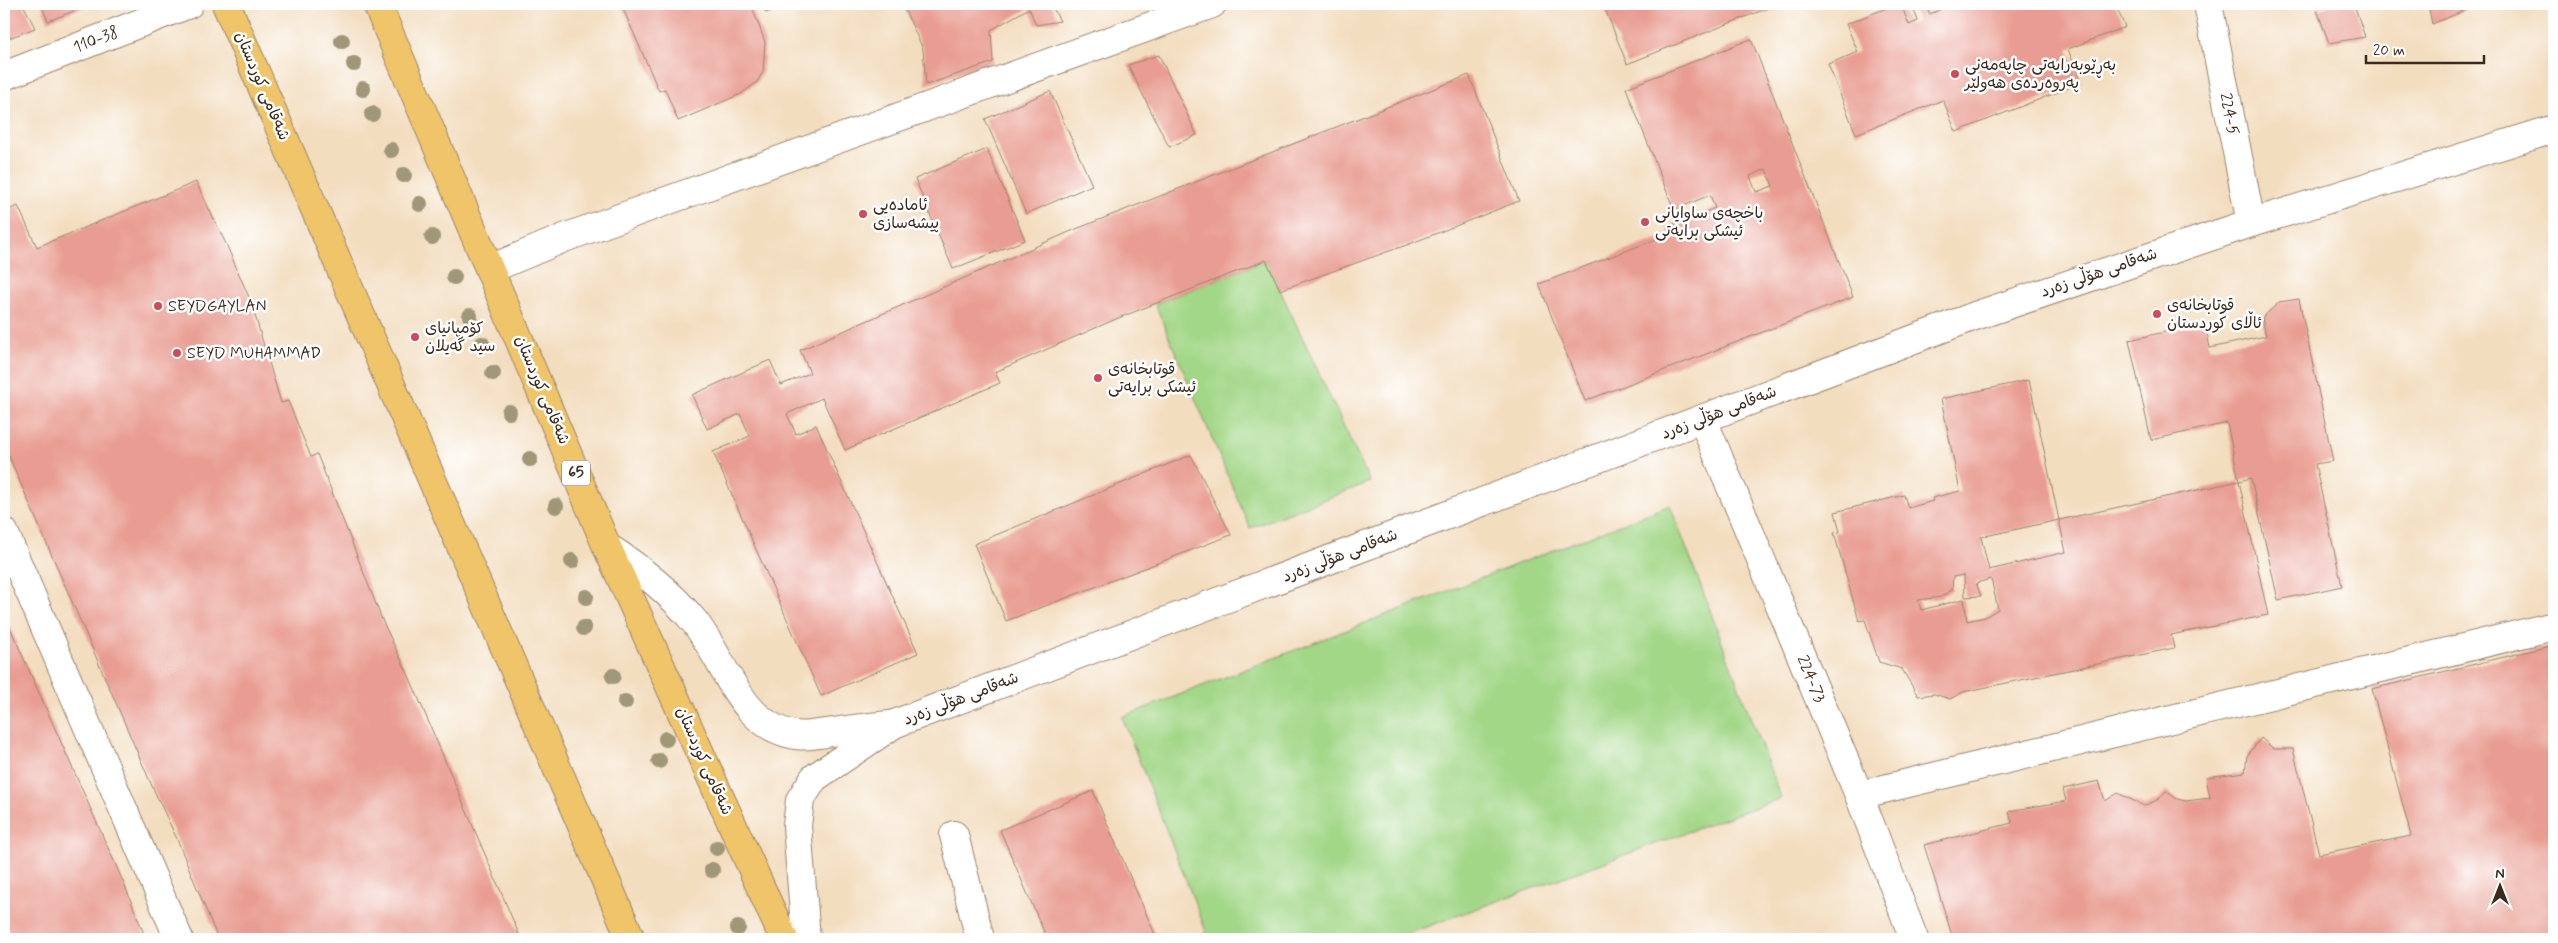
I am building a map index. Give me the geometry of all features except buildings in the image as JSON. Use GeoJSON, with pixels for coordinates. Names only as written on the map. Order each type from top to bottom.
{"type":"FeatureCollection","features":[{"type":"Feature","properties":{"kind":"highway","name":"شەقامی کوردستان"},"geometry":{"type":"LineString","coordinates":[[226,4],[631,939]]}},
{"type":"Feature","properties":{"kind":"highway","name":"شەقامی کوردستان"},"geometry":{"type":"LineString","coordinates":[[377,4],[607,547],[784,939]]}},
{"type":"Feature","properties":{"kind":"street","name":"110-38"},"geometry":{"type":"LineString","coordinates":[[4,76],[189,4]]}},
{"type":"Feature","properties":{"kind":"street"},"geometry":{"type":"LineString","coordinates":[[490,269],[564,238],[1212,4]]}},
{"type":"Feature","properties":{"kind":"street","name":"224-5"},"geometry":{"type":"LineString","coordinates":[[2208,4],[2251,223]]}},
{"type":"Feature","properties":{"kind":"street","name":"شەقامی هۆڵی زەرد"},"geometry":{"type":"LineString","coordinates":[[806,939],[797,826],[800,800],[814,778],[894,724],[1975,316],[2251,223],[2554,129]]}},
{"type":"Feature","properties":{"kind":"street","name":"224-73"},"geometry":{"type":"LineString","coordinates":[[1703,420],[1859,795],[1914,939]]}},
{"type":"Feature","properties":{"kind":"street"},"geometry":{"type":"LineString","coordinates":[[4,532],[178,939]]}},
{"type":"Feature","properties":{"kind":"street","name":"شەقامی هۆڵی زەرد"},"geometry":{"type":"LineString","coordinates":[[607,547],[639,568],[669,593],[695,622],[742,702],[754,715],[767,724],[782,732],[798,736],[894,724]]}},
{"type":"Feature","properties":{"kind":"street"},"geometry":{"type":"LineString","coordinates":[[1859,795],[2554,626]]}},
{"type":"Feature","properties":{"kind":"street"},"geometry":{"type":"LineString","coordinates":[[954,835],[980,939]]}},
{"type":"Feature","properties":{"kind":"green space"},"geometry":{"type":"Polygon","coordinates":[[[1266,260],[1370,482],[1250,528],[1155,304],[1266,260]]]}},
{"type":"Feature","properties":{"kind":"green space"},"geometry":{"type":"Polygon","coordinates":[[[1670,505],[1781,798],[1393,939],[1209,939],[1122,717],[1670,505]]]}},
{"type":"Feature","properties":{"kind":"place","name":"بەڕێوبەرایەتی چاپەمەنی پەروەردەی هەولێر"},"geometry":{"type":"Point","coordinates":[1955,74]}},
{"type":"Feature","properties":{"kind":"place","name":"ئامادەیی پیشەسازی"},"geometry":{"type":"Point","coordinates":[863,214]}},
{"type":"Feature","properties":{"kind":"place","name":"باخچەی ساوایانی ئیشکی برایەتی"},"geometry":{"type":"Point","coordinates":[1645,222]}},
{"type":"Feature","properties":{"kind":"place","name":"SEYDGAYLAN"},"geometry":{"type":"Point","coordinates":[158,306]}},
{"type":"Feature","properties":{"kind":"place","name":"قوتابخانەی ئاڵای کوردستان"},"geometry":{"type":"Point","coordinates":[2157,314]}},
{"type":"Feature","properties":{"kind":"place","name":"کۆمپانیای سید گەیلان"},"geometry":{"type":"Point","coordinates":[415,337]}},
{"type":"Feature","properties":{"kind":"place","name":"SEYD MUHAMMAD"},"geometry":{"type":"Point","coordinates":[177,353]}},
{"type":"Feature","properties":{"kind":"place","name":"قوتابخانەی ئیشکی برایەتی"},"geometry":{"type":"Point","coordinates":[1098,378]}}]}
